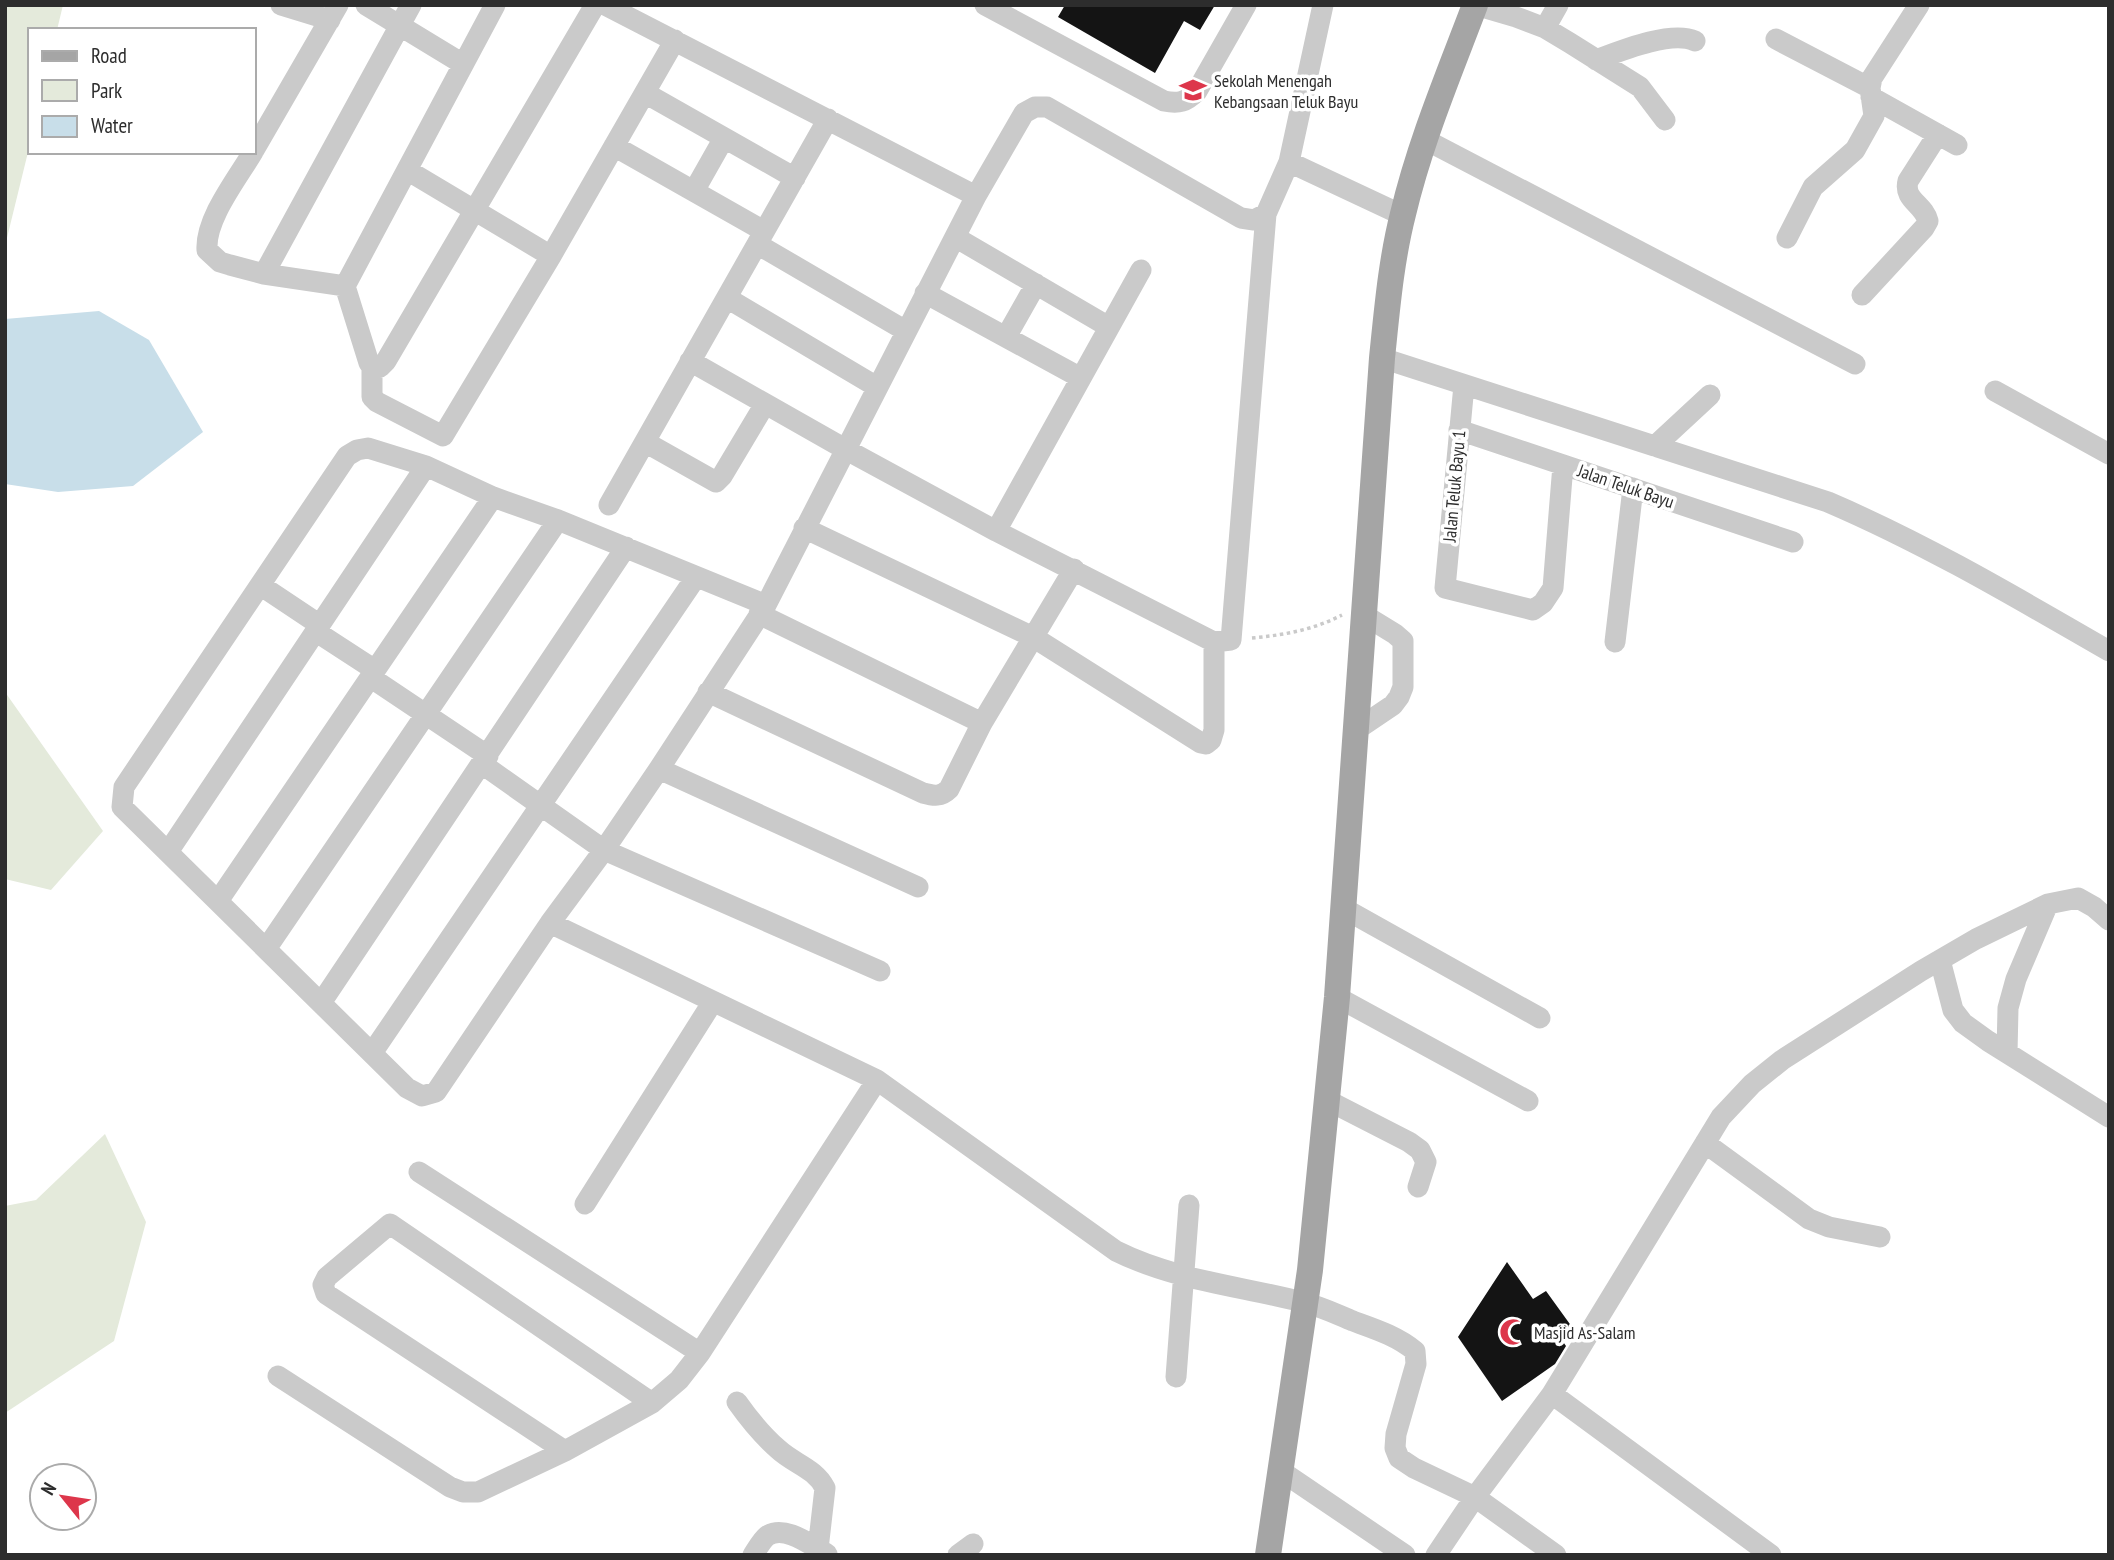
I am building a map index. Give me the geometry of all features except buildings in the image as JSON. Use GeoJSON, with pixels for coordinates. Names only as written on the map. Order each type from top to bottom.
{"type":"FeatureCollection","features":[{"type":"Feature","properties":{"kind":"main road"},"geometry":{"type":"LineString","coordinates":[[1268,1555],[1305,1302],[1337,997],[1389,290],[1402,215],[1424,139],[1475,5]]}},
{"type":"Feature","properties":{"kind":"street"},"geometry":{"type":"LineString","coordinates":[[256,146],[334,13],[281,5]]}},
{"type":"Feature","properties":{"kind":"street"},"geometry":{"type":"LineString","coordinates":[[366,5],[463,64]]}},
{"type":"Feature","properties":{"kind":"street"},"geometry":{"type":"LineString","coordinates":[[264,274],[411,5]]}},
{"type":"Feature","properties":{"kind":"street"},"geometry":{"type":"LineString","coordinates":[[495,5],[345,286],[372,366],[372,397],[443,436],[551,256],[675,40]]}},
{"type":"Feature","properties":{"kind":"street"},"geometry":{"type":"LineString","coordinates":[[372,366],[380,367],[386,361],[595,5]]}},
{"type":"Feature","properties":{"kind":"street"},"geometry":{"type":"LineString","coordinates":[[606,5],[632,11],[675,40],[976,196]]}},
{"type":"Feature","properties":{"kind":"street"},"geometry":{"type":"LineString","coordinates":[[985,5],[1164,101],[1177,104],[1189,100],[1197,91],[1245,5]]}},
{"type":"Feature","properties":{"kind":"street"},"geometry":{"type":"LineString","coordinates":[[691,361],[996,531],[1214,642],[1231,640],[1266,214],[1289,162],[1323,5]]}},
{"type":"Feature","properties":{"kind":"street"},"geometry":{"type":"LineString","coordinates":[[1475,5],[1545,28],[1640,87],[1665,120]]}},
{"type":"Feature","properties":{"kind":"street"},"geometry":{"type":"LineString","coordinates":[[1545,28],[1558,5]]}},
{"type":"Feature","properties":{"kind":"street"},"geometry":{"type":"LineString","coordinates":[[1787,238],[1813,187],[1855,150],[1874,116],[1870,92],[1872,78],[1919,5]]}},
{"type":"Feature","properties":{"kind":"street"},"geometry":{"type":"LineString","coordinates":[[1596,60],[1658,41],[1685,38],[1695,41]]}},
{"type":"Feature","properties":{"kind":"street"},"geometry":{"type":"LineString","coordinates":[[1776,39],[1957,145]]}},
{"type":"Feature","properties":{"kind":"street"},"geometry":{"type":"LineString","coordinates":[[645,93],[795,178]]}},
{"type":"Feature","properties":{"kind":"street"},"geometry":{"type":"LineString","coordinates":[[982,723],[762,609],[696,577],[558,520],[493,497],[426,466],[368,448],[347,456],[124,787],[122,807],[407,1088],[422,1096],[436,1092],[550,923],[659,769],[762,609],[976,196],[1024,113],[1035,107],[1047,107],[1241,218],[1254,220],[1266,214]]}},
{"type":"Feature","properties":{"kind":"street"},"geometry":{"type":"LineString","coordinates":[[609,505],[828,120]]}},
{"type":"Feature","properties":{"kind":"street"},"geometry":{"type":"LineString","coordinates":[[1862,295],[1924,229],[1928,221],[1926,212],[1910,198],[1906,189],[1908,181],[1938,134]]}},
{"type":"Feature","properties":{"kind":"street"},"geometry":{"type":"LineString","coordinates":[[694,191],[724,138]]}},
{"type":"Feature","properties":{"kind":"street"},"geometry":{"type":"LineString","coordinates":[[1424,139],[1855,364]]}},
{"type":"Feature","properties":{"kind":"street"},"geometry":{"type":"LineString","coordinates":[[614,146],[694,191],[761,238],[906,331]]}},
{"type":"Feature","properties":{"kind":"street"},"geometry":{"type":"LineString","coordinates":[[251,154],[212,221],[206,237],[207,250],[220,262],[264,274],[345,286]]}},
{"type":"Feature","properties":{"kind":"street"},"geometry":{"type":"LineString","coordinates":[[1289,162],[1402,215]]}},
{"type":"Feature","properties":{"kind":"street"},"geometry":{"type":"LineString","coordinates":[[407,170],[551,256]]}},
{"type":"Feature","properties":{"kind":"street"},"geometry":{"type":"LineString","coordinates":[[956,237],[1110,327]]}},
{"type":"Feature","properties":{"kind":"street"},"geometry":{"type":"LineString","coordinates":[[996,531],[1141,270]]}},
{"type":"Feature","properties":{"kind":"street"},"geometry":{"type":"LineString","coordinates":[[1006,337],[1036,284]]}},
{"type":"Feature","properties":{"kind":"street"},"geometry":{"type":"LineString","coordinates":[[925,293],[1082,379]]}},
{"type":"Feature","properties":{"kind":"street"},"geometry":{"type":"LineString","coordinates":[[727,298],[877,387]]}},
{"type":"Feature","properties":{"kind":"street"},"geometry":{"type":"LineString","coordinates":[[1382,358],[1828,502],[1878,523],[1968,569],[2109,651]]}},
{"type":"Feature","properties":{"kind":"street","name":"Jalan Teluk Bayu 1"},"geometry":{"type":"LineString","coordinates":[[1464,385],[1445,588],[1533,610],[1543,603],[1553,588],[1563,465]]}},
{"type":"Feature","properties":{"kind":"street"},"geometry":{"type":"LineString","coordinates":[[1995,391],[2109,454]]}},
{"type":"Feature","properties":{"kind":"street"},"geometry":{"type":"LineString","coordinates":[[1655,446],[1710,395]]}},
{"type":"Feature","properties":{"kind":"street"},"geometry":{"type":"LineString","coordinates":[[645,442],[716,482],[765,404]]}},
{"type":"Feature","properties":{"kind":"street","name":"Jalan Teluk Bayu"},"geometry":{"type":"LineString","coordinates":[[1460,430],[1793,542]]}},
{"type":"Feature","properties":{"kind":"street"},"geometry":{"type":"LineString","coordinates":[[168,852],[426,466]]}},
{"type":"Feature","properties":{"kind":"street"},"geometry":{"type":"LineString","coordinates":[[1615,642],[1633,488]]}},
{"type":"Feature","properties":{"kind":"street"},"geometry":{"type":"LineString","coordinates":[[218,901],[493,497]]}},
{"type":"Feature","properties":{"kind":"street"},"geometry":{"type":"LineString","coordinates":[[266,948],[558,520]]}},
{"type":"Feature","properties":{"kind":"street"},"geometry":{"type":"LineString","coordinates":[[804,528],[1033,637],[1206,744],[1211,740],[1214,730],[1214,642]]}},
{"type":"Feature","properties":{"kind":"street"},"geometry":{"type":"LineString","coordinates":[[321,1003],[626,548]]}},
{"type":"Feature","properties":{"kind":"street"},"geometry":{"type":"LineString","coordinates":[[708,692],[933,796],[943,795],[949,789],[982,723],[1074,569]]}},
{"type":"Feature","properties":{"kind":"street"},"geometry":{"type":"LineString","coordinates":[[372,1053],[696,577]]}},
{"type":"Feature","properties":{"kind":"street"},"geometry":{"type":"LineString","coordinates":[[260,585],[318,628],[540,806],[604,850],[880,971]]}},
{"type":"Feature","properties":{"kind":"street"},"geometry":{"type":"LineString","coordinates":[[1356,730],[1393,705],[1403,687],[1403,641],[1364,608]]}},
{"type":"Feature","properties":{"kind":"street"},"geometry":{"type":"LineString","coordinates":[[659,769],[918,887]]}},
{"type":"Feature","properties":{"kind":"street"},"geometry":{"type":"LineString","coordinates":[[1436,1555],[1475,1497],[1552,1394],[1705,1143],[1734,1102],[1752,1084],[1782,1060],[1940,960],[2048,904],[2078,898],[2109,920]]}},
{"type":"Feature","properties":{"kind":"street"},"geometry":{"type":"LineString","coordinates":[[2007,1053],[2007,1008],[2016,979],[2048,904]]}},
{"type":"Feature","properties":{"kind":"street"},"geometry":{"type":"LineString","coordinates":[[1343,908],[1540,1018]]}},
{"type":"Feature","properties":{"kind":"street"},"geometry":{"type":"LineString","coordinates":[[550,923],[877,1080],[1116,1251],[1135,1261],[1182,1275],[1305,1302],[1389,1335],[1415,1351],[1416,1364],[1396,1434],[1395,1448],[1399,1458],[1475,1497],[1556,1555]]}},
{"type":"Feature","properties":{"kind":"street"},"geometry":{"type":"LineString","coordinates":[[1940,960],[1953,1010],[1963,1023],[2007,1053],[2104,1106]]}},
{"type":"Feature","properties":{"kind":"street"},"geometry":{"type":"LineString","coordinates":[[1337,997],[1528,1101]]}},
{"type":"Feature","properties":{"kind":"street"},"geometry":{"type":"LineString","coordinates":[[585,1204],[712,1003]]}},
{"type":"Feature","properties":{"kind":"street"},"geometry":{"type":"LineString","coordinates":[[278,1376],[450,1487],[463,1492],[478,1492],[565,1451],[652,1403],[679,1380],[700,1353],[877,1080]]}},
{"type":"Feature","properties":{"kind":"street"},"geometry":{"type":"LineString","coordinates":[[1327,1100],[1420,1150],[1426,1162],[1418,1187]]}},
{"type":"Feature","properties":{"kind":"street"},"geometry":{"type":"LineString","coordinates":[[1705,1143],[1809,1219],[1829,1227],[1880,1237]]}},
{"type":"Feature","properties":{"kind":"street"},"geometry":{"type":"LineString","coordinates":[[419,1172],[700,1353]]}},
{"type":"Feature","properties":{"kind":"street"},"geometry":{"type":"LineString","coordinates":[[1176,1377],[1189,1205]]}},
{"type":"Feature","properties":{"kind":"street"},"geometry":{"type":"LineString","coordinates":[[565,1451],[326,1294],[323,1285],[327,1277],[390,1224],[652,1403]]}},
{"type":"Feature","properties":{"kind":"street"},"geometry":{"type":"LineString","coordinates":[[1552,1394],[1771,1555]]}},
{"type":"Feature","properties":{"kind":"street"},"geometry":{"type":"LineString","coordinates":[[737,1402],[780,1451],[821,1480],[825,1489],[823,1552],[794,1536],[775,1533],[766,1537],[753,1555]]}},
{"type":"Feature","properties":{"kind":"street"},"geometry":{"type":"LineString","coordinates":[[1281,1471],[1405,1555]]}},
{"type":"Feature","properties":{"kind":"path"},"geometry":{"type":"LineString","coordinates":[[1270,636],[1315,627],[1364,608]]}},
{"type":"Feature","properties":{"kind":"green space"},"geometry":{"type":"Polygon","coordinates":[[[5,5],[63,5],[57,28],[28,28],[28,152],[5,246],[5,5]]]}},
{"type":"Feature","properties":{"kind":"green space"},"geometry":{"type":"Polygon","coordinates":[[[5,692],[103,831],[51,890],[5,879],[5,692]]]}},
{"type":"Feature","properties":{"kind":"green space"},"geometry":{"type":"Polygon","coordinates":[[[105,1134],[146,1222],[114,1341],[5,1413],[5,1206],[36,1200],[105,1134]]]}},
{"type":"Feature","properties":{"kind":"water"},"geometry":{"type":"Polygon","coordinates":[[[99,311],[149,340],[203,432],[133,486],[58,492],[5,484],[5,319],[99,311]]]}},
{"type":"Feature","properties":{"kind":"place","name":"Sekolah Menengah Kebangsaan Teluk Bayu"},"geometry":{"type":"Point","coordinates":[1193,90]}},
{"type":"Feature","properties":{"kind":"place","name":"Masjid As-Salam"},"geometry":{"type":"Point","coordinates":[1513,1332]}}]}
